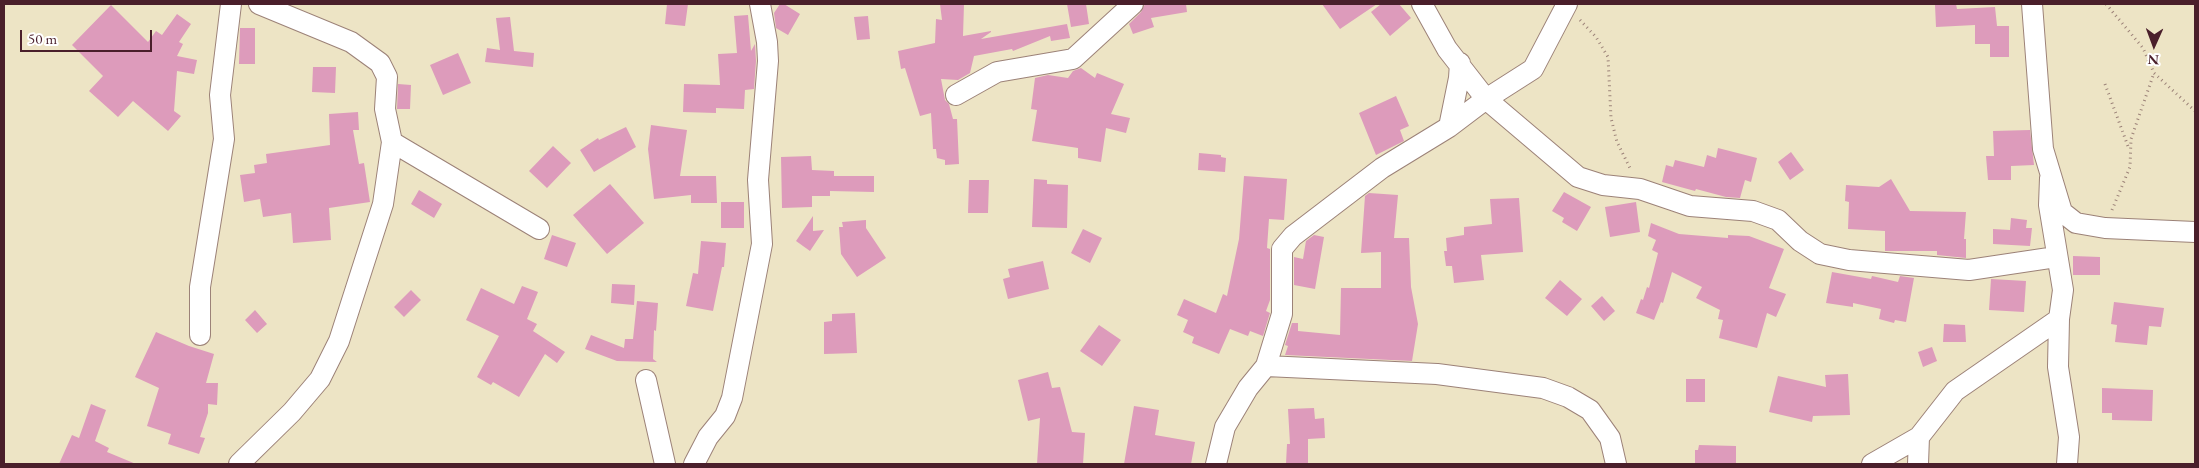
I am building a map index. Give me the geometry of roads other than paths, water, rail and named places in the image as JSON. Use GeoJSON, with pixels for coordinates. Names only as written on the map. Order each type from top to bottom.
{"type":"FeatureCollection","features":[{"type":"Feature","properties":{"kind":"street"},"geometry":{"type":"LineString","coordinates":[[200,335],[200,287],[224,138],[220,95],[231,4]]}},
{"type":"Feature","properties":{"kind":"street"},"geometry":{"type":"LineString","coordinates":[[239,464],[292,412],[320,379],[339,341],[383,204],[392,142],[385,109],[387,77],[380,63],[351,42],[259,4]]}},
{"type":"Feature","properties":{"kind":"street"},"geometry":{"type":"LineString","coordinates":[[694,464],[708,436],[725,416],[732,398],[762,244],[758,180],[768,61],[767,42],[760,4]]}},
{"type":"Feature","properties":{"kind":"street"},"geometry":{"type":"LineString","coordinates":[[956,95],[997,72],[1073,59],[1133,4]]}},
{"type":"Feature","properties":{"kind":"street"},"geometry":{"type":"LineString","coordinates":[[1422,4],[1447,49],[1460,63],[1486,99],[1578,177],[1603,185],[1640,189],[1690,206],[1753,211],[1778,220],[1800,241],[1820,254],[1849,260],[1969,270],[2056,257]]}},
{"type":"Feature","properties":{"kind":"street"},"geometry":{"type":"LineString","coordinates":[[2032,4],[2043,149],[2050,178],[2062,212],[2076,222],[2104,228],[2195,232]]}},
{"type":"Feature","properties":{"kind":"street"},"geometry":{"type":"LineString","coordinates":[[1216,464],[1225,427],[1248,388],[1266,366],[1282,314],[1282,249],[1293,236],[1382,168],[1449,127],[1486,99],[1533,69],[1566,5]]}},
{"type":"Feature","properties":{"kind":"street"},"geometry":{"type":"LineString","coordinates":[[1449,127],[1459,78],[1460,63]]}},
{"type":"Feature","properties":{"kind":"street"},"geometry":{"type":"LineString","coordinates":[[392,142],[539,229]]}},
{"type":"Feature","properties":{"kind":"street"},"geometry":{"type":"LineString","coordinates":[[2050,178],[2049,205],[2062,290],[2058,367],[2069,437],[2068,464]]}},
{"type":"Feature","properties":{"kind":"street"},"geometry":{"type":"LineString","coordinates":[[1872,464],[1919,437],[1955,391],[2059,319]]}},
{"type":"Feature","properties":{"kind":"street"},"geometry":{"type":"LineString","coordinates":[[1266,366],[1437,374],[1543,388],[1568,397],[1590,410],[1610,438],[1616,464]]}},
{"type":"Feature","properties":{"kind":"street"},"geometry":{"type":"LineString","coordinates":[[646,380],[665,464]]}},
{"type":"Feature","properties":{"kind":"street"},"geometry":{"type":"LineString","coordinates":[[1918,464],[1919,437]]}}]}
